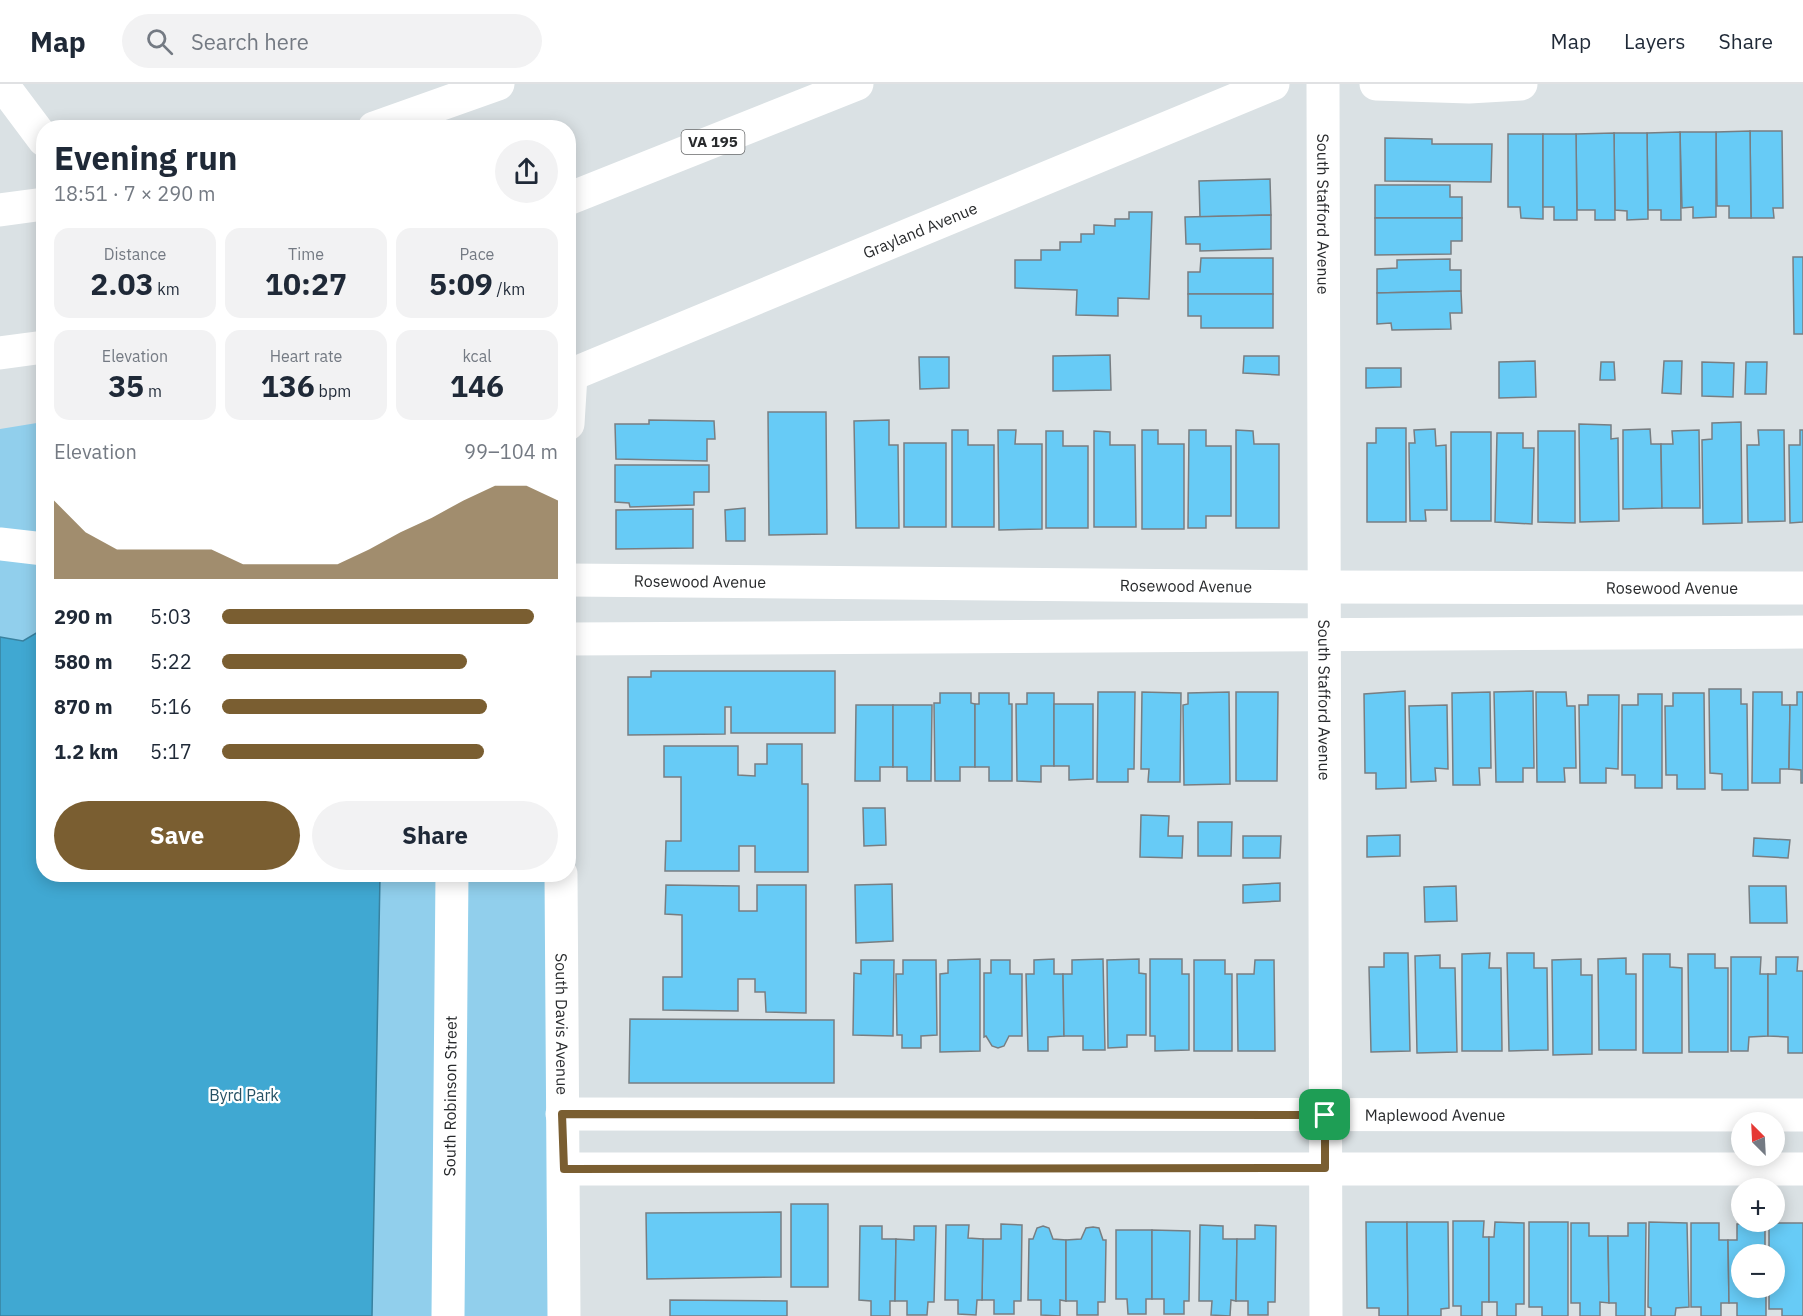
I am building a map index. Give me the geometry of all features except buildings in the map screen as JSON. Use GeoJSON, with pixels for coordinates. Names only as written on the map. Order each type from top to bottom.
{"type":"FeatureCollection","features":[{"type":"Feature","properties":{"kind":"main road"},"geometry":{"type":"LineString","coordinates":[[2,84],[36,131]]}},
{"type":"Feature","properties":{"kind":"main road"},"geometry":{"type":"LineString","coordinates":[[397,120],[498,84]]}},
{"type":"Feature","properties":{"kind":"main road","name":"VA 195"},"geometry":{"type":"LineString","coordinates":[[576,196],[857,84]]}},
{"type":"Feature","properties":{"kind":"main road","name":"Grayland Avenue"},"geometry":{"type":"LineString","coordinates":[[576,374],[1273,84]]}},
{"type":"Feature","properties":{"kind":"main road","name":"South Stafford Avenue"},"geometry":{"type":"LineString","coordinates":[[1323,84],[1326,1316]]}},
{"type":"Feature","properties":{"kind":"main road"},"geometry":{"type":"LineString","coordinates":[[1376,84],[1469,87],[1521,84]]}},
{"type":"Feature","properties":{"kind":"main road"},"geometry":{"type":"LineString","coordinates":[[0,210],[36,205]]}},
{"type":"Feature","properties":{"kind":"main road"},"geometry":{"type":"LineString","coordinates":[[0,353],[36,348]]}},
{"type":"Feature","properties":{"kind":"main road"},"geometry":{"type":"LineString","coordinates":[[0,544],[36,548]]}},
{"type":"Feature","properties":{"kind":"main road","name":"Rosewood Avenue"},"geometry":{"type":"LineString","coordinates":[[576,580],[1324,587],[1803,588]]}},
{"type":"Feature","properties":{"kind":"main road"},"geometry":{"type":"LineString","coordinates":[[576,639],[1803,632]]}},
{"type":"Feature","properties":{"kind":"main road","name":"South Robinson Street"},"geometry":{"type":"LineString","coordinates":[[448,1316],[452,882]]}},
{"type":"Feature","properties":{"kind":"main road","name":"South Davis Avenue"},"geometry":{"type":"LineString","coordinates":[[561,882],[564,1316]]}},
{"type":"Feature","properties":{"kind":"main road","name":"Maplewood Avenue"},"geometry":{"type":"LineString","coordinates":[[562,1114],[1803,1115]]}},
{"type":"Feature","properties":{"kind":"main road"},"geometry":{"type":"LineString","coordinates":[[564,1169],[1803,1169]]}},
{"type":"Feature","properties":{"kind":"green space","name":"Byrd Park"},"geometry":{"type":"Polygon","coordinates":[[[36,423],[36,882],[552,882],[550,1316],[0,1316],[0,429],[36,423]]]}},
{"type":"Feature","properties":{"kind":"shaded area","name":"Byrd Park"},"geometry":{"type":"Polygon","coordinates":[[[36,633],[36,882],[380,882],[372,1316],[0,1316],[0,637],[23,641],[36,633]]]}},
{"type":"Feature","properties":{"kind":"route"},"geometry":{"type":"LineString","coordinates":[[562,1114],[583,1114],[1325,1115],[1325,1168],[564,1169],[562,1114]]}}]}
